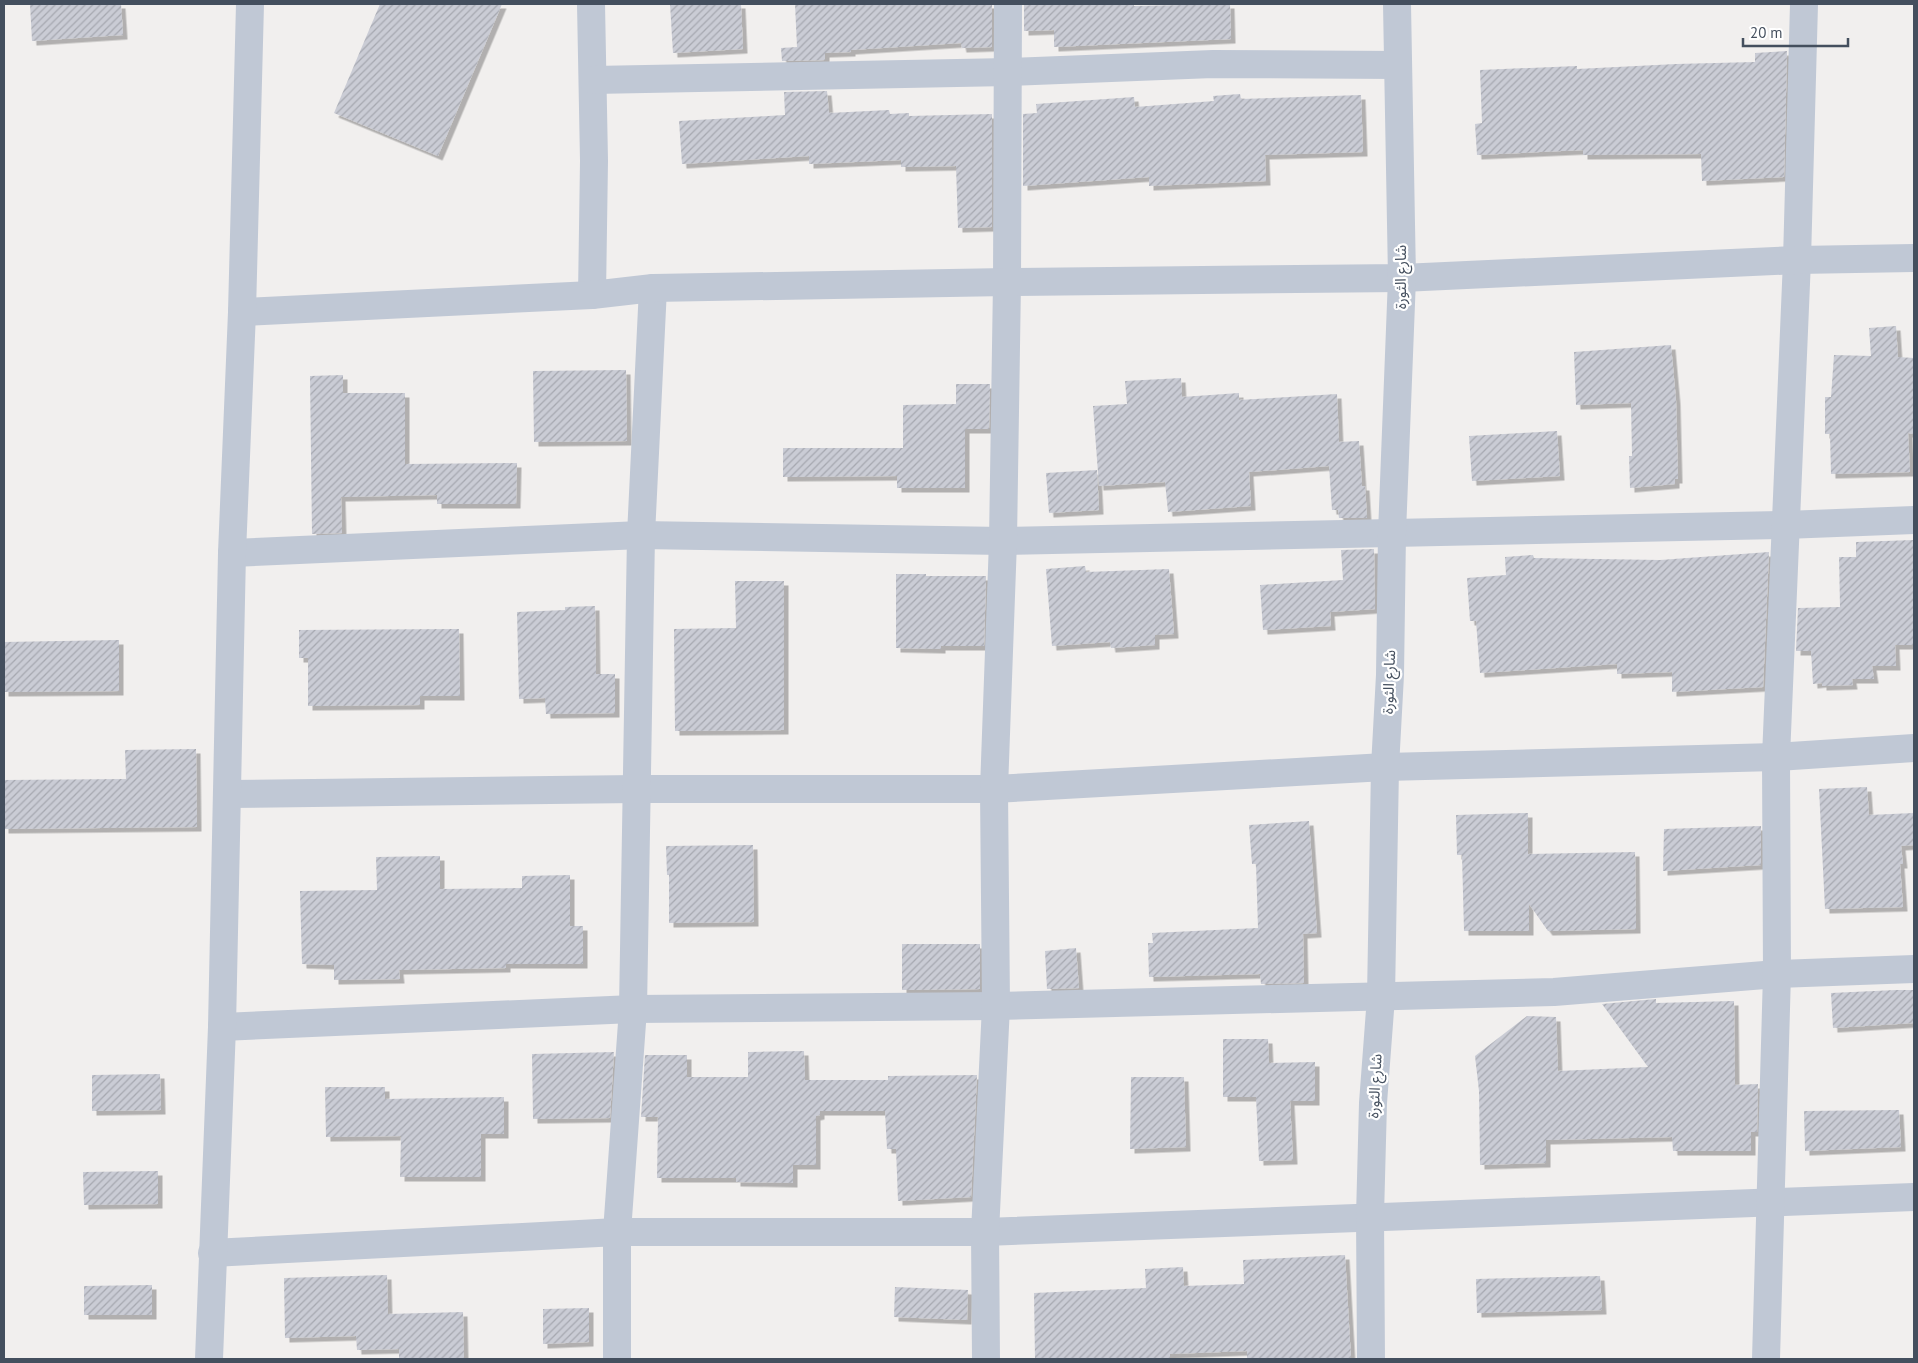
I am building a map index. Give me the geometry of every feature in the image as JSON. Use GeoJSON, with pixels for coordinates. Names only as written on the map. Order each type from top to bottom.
{"type":"FeatureCollection","features":[{"type":"Feature","properties":{"kind":"street"},"geometry":{"type":"LineString","coordinates":[[209,1359],[222,1028],[232,553],[242,312],[250,4]]}},
{"type":"Feature","properties":{"kind":"street"},"geometry":{"type":"LineString","coordinates":[[591,4],[594,80],[592,295]]}},
{"type":"Feature","properties":{"kind":"street"},"geometry":{"type":"LineString","coordinates":[[986,1359],[985,1232],[996,1006],[994,789],[1003,541],[1007,282],[1008,4]]}},
{"type":"Feature","properties":{"kind":"street","name":"شارع الثورة"},"geometry":{"type":"LineString","coordinates":[[1371,1359],[1370,1216],[1373,1102],[1381,997],[1385,767],[1390,674],[1392,533],[1402,278],[1397,4]]}},
{"type":"Feature","properties":{"kind":"street"},"geometry":{"type":"LineString","coordinates":[[1766,1359],[1769,1201],[1777,974],[1776,757],[1798,260],[1804,4]]}},
{"type":"Feature","properties":{"kind":"street"},"geometry":{"type":"LineString","coordinates":[[594,80],[1008,72],[1213,64],[1398,65]]}},
{"type":"Feature","properties":{"kind":"street"},"geometry":{"type":"LineString","coordinates":[[242,312],[592,295],[653,288],[1402,278],[1798,260],[1914,258]]}},
{"type":"Feature","properties":{"kind":"street"},"geometry":{"type":"LineString","coordinates":[[617,1359],[617,1232],[634,1009],[641,534],[653,288]]}},
{"type":"Feature","properties":{"kind":"street"},"geometry":{"type":"LineString","coordinates":[[232,553],[641,534],[1003,541],[1785,525],[1914,520]]}},
{"type":"Feature","properties":{"kind":"street"},"geometry":{"type":"LineString","coordinates":[[227,794],[636,789],[994,789],[1385,767],[1776,757],[1914,748]]}},
{"type":"Feature","properties":{"kind":"street"},"geometry":{"type":"LineString","coordinates":[[222,1028],[634,1009],[996,1006],[1554,992],[1777,974],[1914,969]]}},
{"type":"Feature","properties":{"kind":"street"},"geometry":{"type":"LineString","coordinates":[[212,1253],[617,1232],[985,1232],[1914,1197]]}},
{"type":"Feature","properties":{"kind":"building"},"geometry":{"type":"Polygon","coordinates":[[[30,4],[121,4],[123,35],[32,41],[30,4]]]}},
{"type":"Feature","properties":{"kind":"building"},"geometry":{"type":"Polygon","coordinates":[[[380,4],[502,4],[438,156],[334,113],[380,4]]]}},
{"type":"Feature","properties":{"kind":"building"},"geometry":{"type":"Polygon","coordinates":[[[670,4],[741,4],[743,49],[673,53],[670,4]]]}},
{"type":"Feature","properties":{"kind":"building"},"geometry":{"type":"Polygon","coordinates":[[[795,4],[992,4],[992,47],[962,48],[961,43],[851,50],[851,52],[825,53],[825,60],[782,61],[781,48],[797,47],[795,4]]]}},
{"type":"Feature","properties":{"kind":"building"},"geometry":{"type":"Polygon","coordinates":[[[1024,4],[1134,4],[1134,6],[1230,4],[1231,39],[1054,47],[1054,30],[1024,31],[1024,4]]]}},
{"type":"Feature","properties":{"kind":"building"},"geometry":{"type":"Polygon","coordinates":[[[1787,51],[1784,177],[1702,181],[1701,154],[1583,155],[1583,150],[1477,155],[1475,124],[1482,123],[1480,70],[1577,66],[1577,69],[1755,62],[1755,53],[1787,51]]]}},
{"type":"Feature","properties":{"kind":"building"},"geometry":{"type":"Polygon","coordinates":[[[827,91],[829,113],[889,110],[890,114],[909,113],[909,116],[992,114],[992,227],[958,228],[956,166],[901,167],[901,160],[809,164],[809,156],[682,164],[679,121],[785,115],[784,92],[827,91]]]}},
{"type":"Feature","properties":{"kind":"building"},"geometry":{"type":"Polygon","coordinates":[[[1240,94],[1241,99],[1361,95],[1363,152],[1265,155],[1266,181],[1149,186],[1149,177],[1023,186],[1023,114],[1037,113],[1036,104],[1134,97],[1135,107],[1214,101],[1213,96],[1240,94]]]}},
{"type":"Feature","properties":{"kind":"building"},"geometry":{"type":"Polygon","coordinates":[[[1896,326],[1898,357],[1914,358],[1914,434],[1908,433],[1910,472],[1831,474],[1830,434],[1825,434],[1825,397],[1831,397],[1834,355],[1871,356],[1869,328],[1896,326]]]}},
{"type":"Feature","properties":{"kind":"building"},"geometry":{"type":"Polygon","coordinates":[[[1671,345],[1676,400],[1678,479],[1675,479],[1675,484],[1630,488],[1629,456],[1632,456],[1631,403],[1576,405],[1574,352],[1671,345]]]}},
{"type":"Feature","properties":{"kind":"building"},"geometry":{"type":"Polygon","coordinates":[[[626,370],[627,441],[534,442],[533,371],[626,370]]]}},
{"type":"Feature","properties":{"kind":"building"},"geometry":{"type":"Polygon","coordinates":[[[343,375],[343,393],[405,393],[405,464],[517,463],[516,504],[437,504],[437,495],[341,497],[342,533],[312,534],[310,376],[343,375]]]}},
{"type":"Feature","properties":{"kind":"building"},"geometry":{"type":"Polygon","coordinates":[[[1181,378],[1182,397],[1239,393],[1239,400],[1337,394],[1339,442],[1359,441],[1362,486],[1365,486],[1367,518],[1339,518],[1338,510],[1332,510],[1329,466],[1249,472],[1251,506],[1168,512],[1165,482],[1099,486],[1093,406],[1127,404],[1125,381],[1181,378]]]}},
{"type":"Feature","properties":{"kind":"building"},"geometry":{"type":"Polygon","coordinates":[[[956,384],[990,384],[989,429],[965,429],[965,488],[897,488],[897,476],[783,477],[783,448],[903,448],[903,405],[956,404],[956,384]]]}},
{"type":"Feature","properties":{"kind":"building"},"geometry":{"type":"Polygon","coordinates":[[[1557,431],[1560,476],[1472,481],[1469,436],[1557,431]]]}},
{"type":"Feature","properties":{"kind":"building"},"geometry":{"type":"Polygon","coordinates":[[[1097,470],[1099,510],[1049,513],[1046,473],[1097,470]]]}},
{"type":"Feature","properties":{"kind":"building"},"geometry":{"type":"Polygon","coordinates":[[[1914,540],[1914,645],[1895,645],[1896,666],[1872,666],[1874,679],[1852,679],[1853,685],[1822,686],[1822,683],[1813,684],[1811,651],[1796,651],[1798,608],[1840,607],[1839,557],[1856,557],[1856,542],[1914,540]]]}},
{"type":"Feature","properties":{"kind":"building"},"geometry":{"type":"Polygon","coordinates":[[[1374,549],[1375,609],[1330,612],[1331,626],[1263,630],[1260,585],[1343,580],[1341,550],[1374,549]]]}},
{"type":"Feature","properties":{"kind":"building"},"geometry":{"type":"Polygon","coordinates":[[[1769,552],[1763,687],[1672,692],[1672,672],[1617,674],[1617,664],[1480,673],[1476,621],[1470,621],[1467,578],[1506,575],[1505,557],[1533,555],[1534,558],[1660,560],[1769,552]]]}},
{"type":"Feature","properties":{"kind":"building"},"geometry":{"type":"Polygon","coordinates":[[[1085,566],[1086,572],[1169,569],[1174,634],[1155,635],[1155,645],[1111,648],[1110,642],[1052,646],[1046,569],[1085,566]]]}},
{"type":"Feature","properties":{"kind":"building"},"geometry":{"type":"Polygon","coordinates":[[[896,574],[986,576],[984,646],[941,646],[941,649],[896,648],[896,574]]]}},
{"type":"Feature","properties":{"kind":"building"},"geometry":{"type":"Polygon","coordinates":[[[735,581],[784,581],[784,730],[675,731],[674,629],[736,628],[735,581]]]}},
{"type":"Feature","properties":{"kind":"building"},"geometry":{"type":"Polygon","coordinates":[[[595,606],[596,674],[615,674],[615,713],[546,714],[545,698],[519,699],[517,612],[565,610],[565,607],[595,606]]]}},
{"type":"Feature","properties":{"kind":"building"},"geometry":{"type":"Polygon","coordinates":[[[459,629],[460,696],[420,696],[420,705],[308,706],[308,658],[299,658],[299,630],[459,629]]]}},
{"type":"Feature","properties":{"kind":"building"},"geometry":{"type":"Polygon","coordinates":[[[119,640],[119,691],[4,692],[4,642],[119,640]]]}},
{"type":"Feature","properties":{"kind":"building"},"geometry":{"type":"Polygon","coordinates":[[[196,749],[197,827],[4,829],[4,780],[126,779],[125,750],[196,749]]]}},
{"type":"Feature","properties":{"kind":"building"},"geometry":{"type":"Polygon","coordinates":[[[1867,787],[1869,815],[1914,813],[1914,845],[1901,846],[1903,864],[1900,864],[1903,907],[1825,909],[1819,789],[1867,787]]]}},
{"type":"Feature","properties":{"kind":"building"},"geometry":{"type":"Polygon","coordinates":[[[1528,813],[1528,854],[1635,852],[1636,929],[1548,931],[1529,904],[1529,931],[1464,931],[1462,855],[1457,855],[1456,815],[1528,813]]]}},
{"type":"Feature","properties":{"kind":"building"},"geometry":{"type":"Polygon","coordinates":[[[1309,821],[1317,933],[1303,934],[1304,983],[1261,984],[1260,974],[1149,977],[1148,943],[1153,943],[1152,933],[1258,928],[1256,864],[1252,864],[1249,825],[1309,821]]]}},
{"type":"Feature","properties":{"kind":"building"},"geometry":{"type":"Polygon","coordinates":[[[1761,826],[1761,865],[1663,871],[1664,829],[1761,826]]]}},
{"type":"Feature","properties":{"kind":"building"},"geometry":{"type":"Polygon","coordinates":[[[753,845],[754,922],[669,923],[669,875],[667,875],[666,846],[753,845]]]}},
{"type":"Feature","properties":{"kind":"building"},"geometry":{"type":"Polygon","coordinates":[[[440,856],[440,889],[522,888],[522,876],[570,875],[570,926],[583,926],[583,964],[506,964],[506,968],[399,970],[400,979],[334,980],[334,965],[302,964],[300,891],[377,890],[376,857],[440,856]]]}},
{"type":"Feature","properties":{"kind":"building"},"geometry":{"type":"Polygon","coordinates":[[[902,944],[980,944],[980,989],[902,990],[902,944]]]}},
{"type":"Feature","properties":{"kind":"building"},"geometry":{"type":"Polygon","coordinates":[[[1076,948],[1079,988],[1047,989],[1045,951],[1076,948]]]}},
{"type":"Feature","properties":{"kind":"building"},"geometry":{"type":"Polygon","coordinates":[[[1914,990],[1914,1023],[1833,1028],[1831,993],[1914,990]]]}},
{"type":"Feature","properties":{"kind":"building"},"geometry":{"type":"Polygon","coordinates":[[[1656,999],[1656,1003],[1734,1001],[1735,1085],[1758,1084],[1757,1132],[1751,1132],[1751,1151],[1673,1151],[1672,1137],[1546,1140],[1546,1163],[1480,1165],[1479,1091],[1475,1056],[1527,1016],[1556,1017],[1558,1071],[1648,1067],[1602,1004],[1656,999]]]}},
{"type":"Feature","properties":{"kind":"building"},"geometry":{"type":"Polygon","coordinates":[[[1223,1039],[1268,1039],[1269,1063],[1315,1062],[1315,1101],[1290,1101],[1293,1160],[1259,1161],[1256,1097],[1223,1097],[1223,1039]]]}},
{"type":"Feature","properties":{"kind":"building"},"geometry":{"type":"Polygon","coordinates":[[[804,1051],[805,1080],[888,1080],[888,1076],[977,1075],[971,1197],[898,1201],[896,1149],[887,1149],[885,1111],[820,1111],[820,1115],[816,1116],[816,1165],[793,1165],[793,1183],[736,1182],[736,1178],[657,1178],[658,1117],[641,1117],[645,1055],[687,1055],[687,1077],[748,1077],[748,1052],[804,1051]]]}},
{"type":"Feature","properties":{"kind":"building"},"geometry":{"type":"Polygon","coordinates":[[[614,1052],[610,1118],[533,1119],[532,1054],[614,1052]]]}},
{"type":"Feature","properties":{"kind":"building"},"geometry":{"type":"Polygon","coordinates":[[[160,1074],[161,1110],[92,1111],[92,1075],[160,1074]]]}},
{"type":"Feature","properties":{"kind":"building"},"geometry":{"type":"Polygon","coordinates":[[[1131,1077],[1184,1077],[1186,1147],[1130,1149],[1131,1077]]]}},
{"type":"Feature","properties":{"kind":"building"},"geometry":{"type":"Polygon","coordinates":[[[325,1087],[385,1087],[385,1099],[504,1097],[504,1134],[481,1134],[481,1177],[400,1177],[401,1136],[326,1137],[325,1087]]]}},
{"type":"Feature","properties":{"kind":"building"},"geometry":{"type":"Polygon","coordinates":[[[1899,1110],[1901,1147],[1805,1151],[1804,1111],[1899,1110]]]}},
{"type":"Feature","properties":{"kind":"building"},"geometry":{"type":"Polygon","coordinates":[[[158,1171],[158,1204],[84,1205],[83,1172],[158,1171]]]}},
{"type":"Feature","properties":{"kind":"building"},"geometry":{"type":"Polygon","coordinates":[[[1345,1255],[1351,1359],[1247,1359],[1247,1351],[1170,1354],[1170,1359],[1035,1359],[1034,1293],[1146,1288],[1145,1269],[1183,1267],[1184,1286],[1244,1284],[1243,1260],[1345,1255]]]}},
{"type":"Feature","properties":{"kind":"building"},"geometry":{"type":"Polygon","coordinates":[[[387,1275],[388,1314],[463,1312],[464,1359],[399,1359],[399,1349],[357,1350],[356,1336],[285,1338],[284,1278],[387,1275]]]}},
{"type":"Feature","properties":{"kind":"building"},"geometry":{"type":"Polygon","coordinates":[[[1600,1276],[1602,1310],[1477,1313],[1476,1279],[1600,1276]]]}},
{"type":"Feature","properties":{"kind":"building"},"geometry":{"type":"Polygon","coordinates":[[[152,1285],[152,1315],[84,1315],[84,1286],[152,1285]]]}},
{"type":"Feature","properties":{"kind":"building"},"geometry":{"type":"Polygon","coordinates":[[[895,1287],[968,1290],[967,1320],[894,1317],[895,1287]]]}},
{"type":"Feature","properties":{"kind":"building"},"geometry":{"type":"Polygon","coordinates":[[[589,1308],[589,1342],[543,1344],[543,1309],[589,1308]]]}}]}
